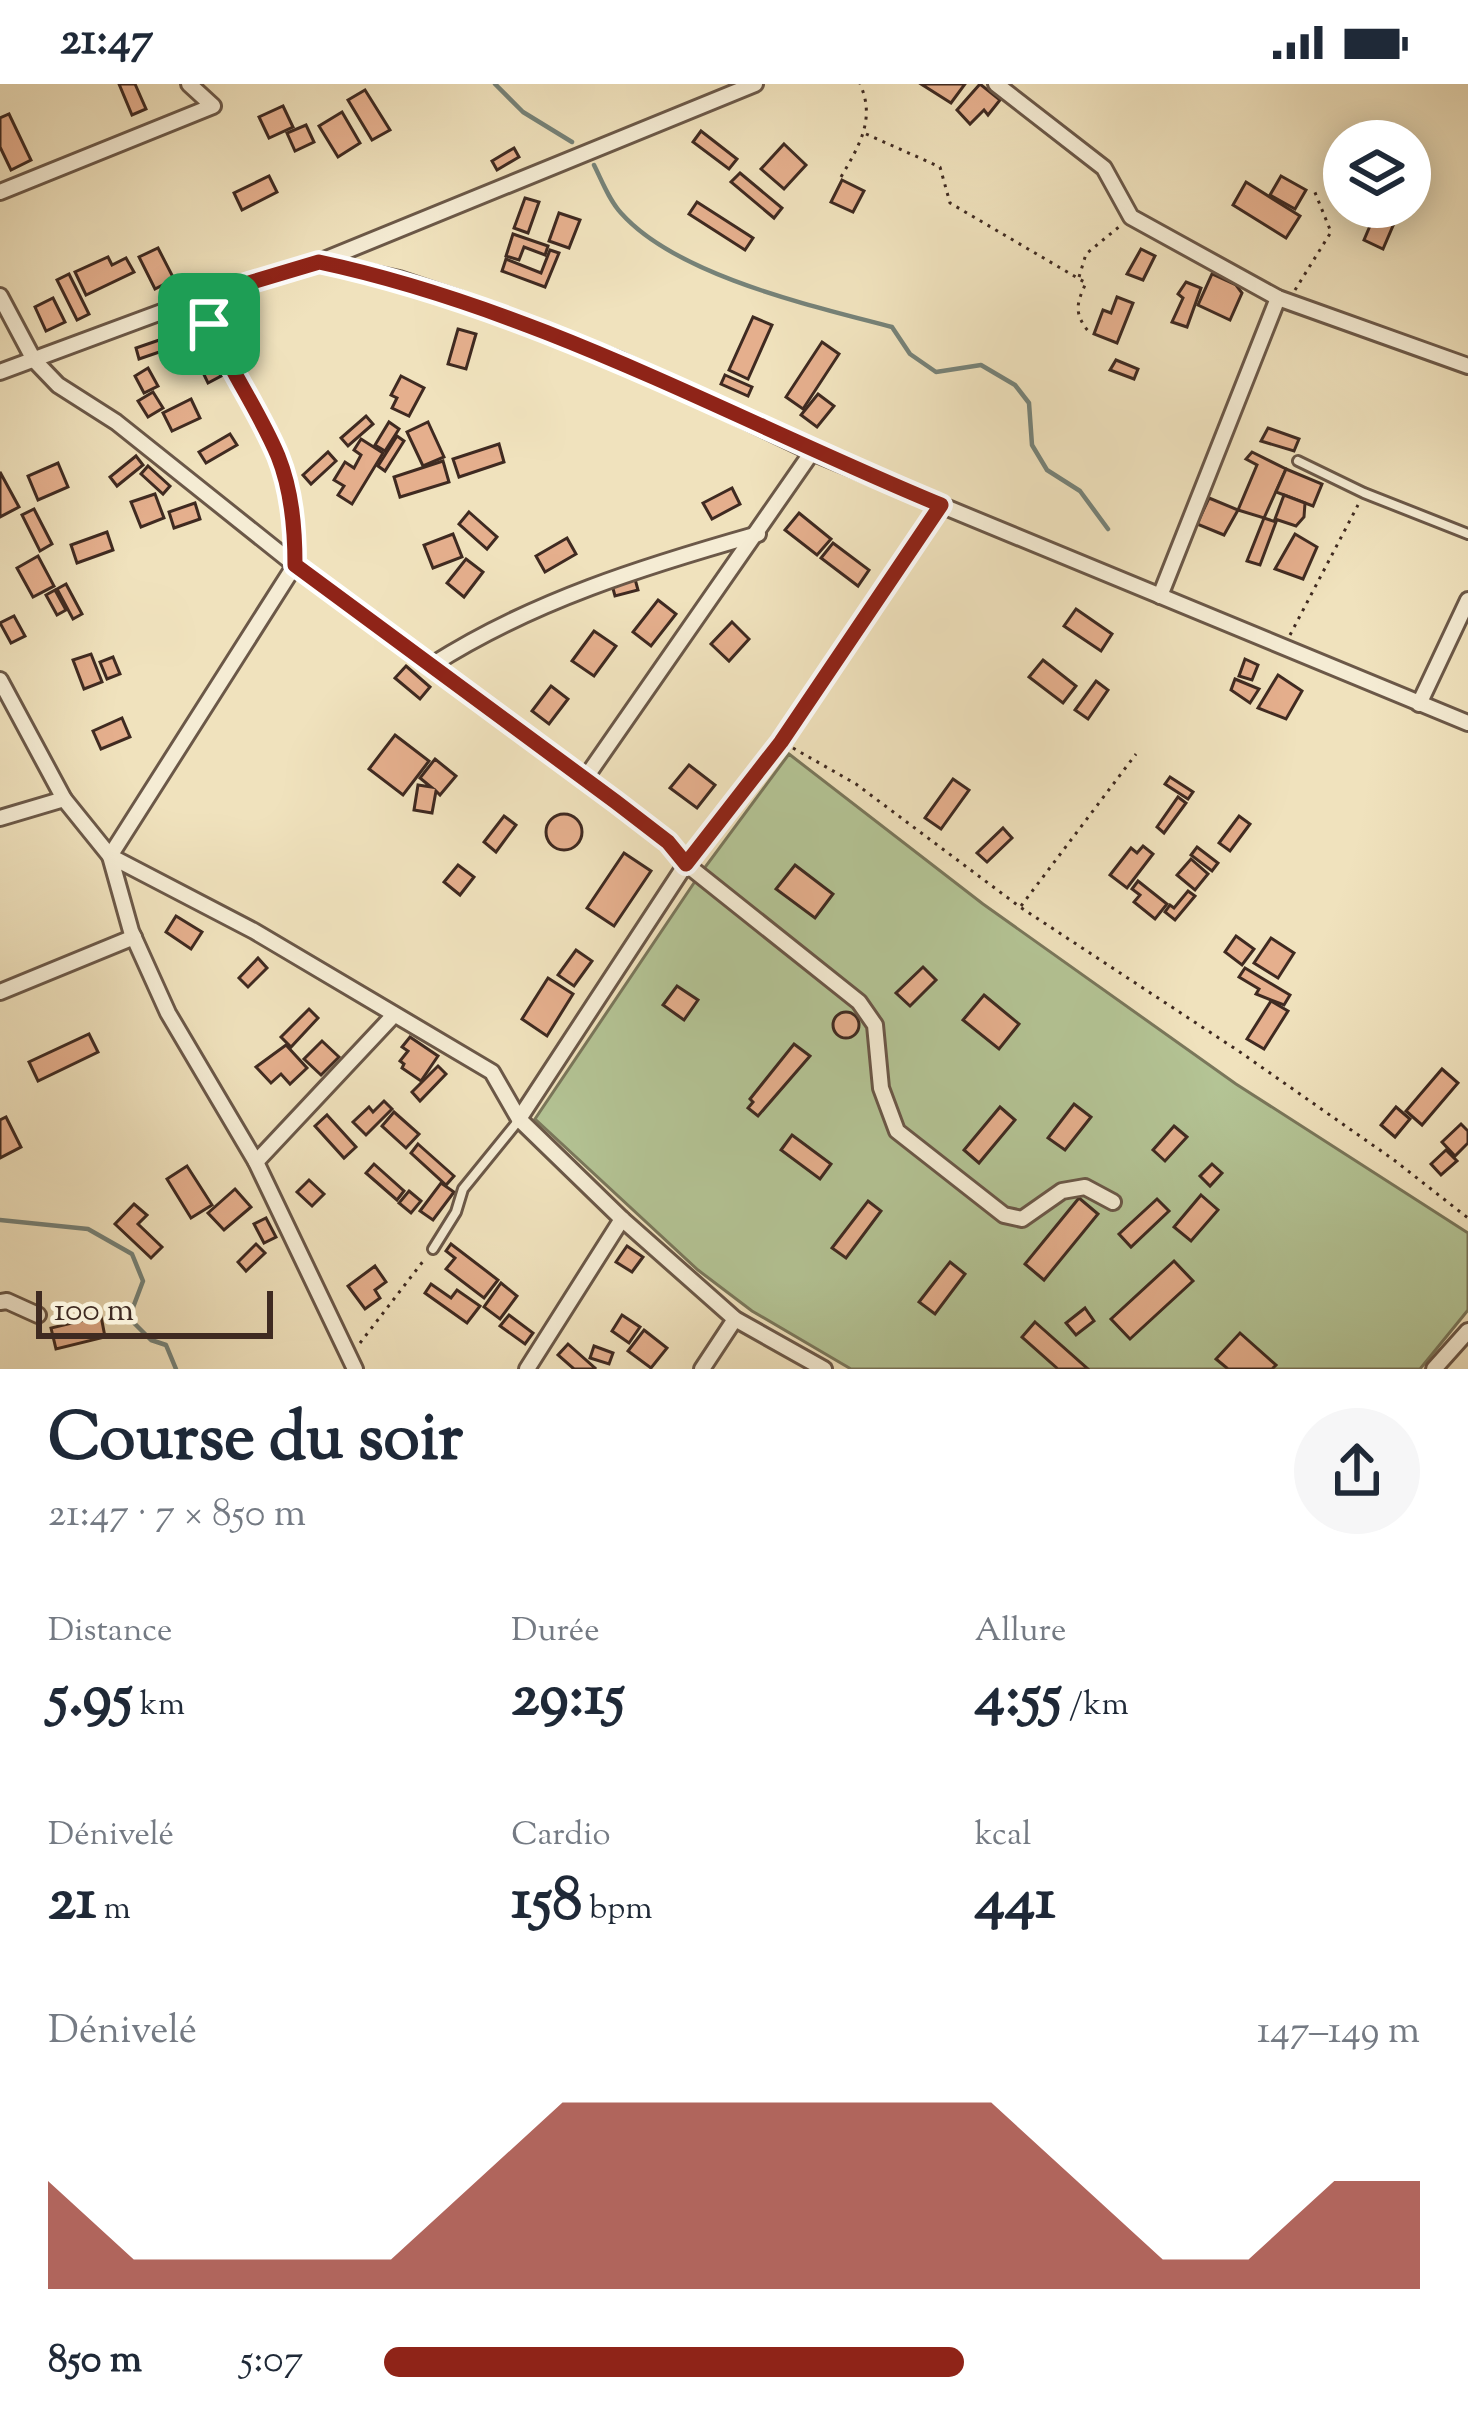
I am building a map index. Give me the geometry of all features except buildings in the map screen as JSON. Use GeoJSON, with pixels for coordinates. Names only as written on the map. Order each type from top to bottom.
{"type":"FeatureCollection","features":[{"type":"Feature","properties":{"kind":"street"},"geometry":{"type":"LineString","coordinates":[[0,192],[213,106],[189,84]]}},
{"type":"Feature","properties":{"kind":"street"},"geometry":{"type":"LineString","coordinates":[[0,372],[202,297],[319,262],[754,84]]}},
{"type":"Feature","properties":{"kind":"street"},"geometry":{"type":"LineString","coordinates":[[996,84],[1104,168],[1131,217],[1283,300],[1468,366]]}},
{"type":"Feature","properties":{"kind":"street"},"geometry":{"type":"LineString","coordinates":[[319,262],[399,279],[579,344],[812,452],[1468,723]]}},
{"type":"Feature","properties":{"kind":"street"},"geometry":{"type":"LineString","coordinates":[[0,296],[34,360],[76,399],[116,422],[295,565],[668,842],[686,864],[859,1002],[875,1025],[880,1088],[897,1131],[925,1155],[1004,1215],[1022,1219],[1062,1191],[1085,1187],[1112,1202]]}},
{"type":"Feature","properties":{"kind":"street"},"geometry":{"type":"LineString","coordinates":[[110,856],[295,565],[296,521],[278,457],[209,324],[202,297]]}},
{"type":"Feature","properties":{"kind":"street"},"geometry":{"type":"LineString","coordinates":[[1160,596],[1283,300]]}},
{"type":"Feature","properties":{"kind":"street"},"geometry":{"type":"LineString","coordinates":[[584,780],[812,452]]}},
{"type":"Feature","properties":{"kind":"street"},"geometry":{"type":"LineString","coordinates":[[519,1119],[686,864],[781,742],[941,505]]}},
{"type":"Feature","properties":{"kind":"street"},"geometry":{"type":"LineString","coordinates":[[432,665],[485,631],[559,598],[758,534]]}},
{"type":"Feature","properties":{"kind":"street"},"geometry":{"type":"LineString","coordinates":[[1419,704],[1468,600]]}},
{"type":"Feature","properties":{"kind":"street"},"geometry":{"type":"LineString","coordinates":[[0,680],[64,799],[110,856],[134,937],[168,1013],[256,1162],[352,1363]]}},
{"type":"Feature","properties":{"kind":"street"},"geometry":{"type":"LineString","coordinates":[[0,818],[64,799]]}},
{"type":"Feature","properties":{"kind":"street"},"geometry":{"type":"LineString","coordinates":[[110,856],[254,932],[492,1072],[519,1119],[622,1220],[735,1319],[824,1369]]}},
{"type":"Feature","properties":{"kind":"street"},"geometry":{"type":"LineString","coordinates":[[0,992],[134,937]]}},
{"type":"Feature","properties":{"kind":"street"},"geometry":{"type":"LineString","coordinates":[[256,1162],[393,1016]]}},
{"type":"Feature","properties":{"kind":"street"},"geometry":{"type":"LineString","coordinates":[[526,1369],[622,1220]]}},
{"type":"Feature","properties":{"kind":"street"},"geometry":{"type":"LineString","coordinates":[[0,1302],[38,1315]]}},
{"type":"Feature","properties":{"kind":"street"},"geometry":{"type":"LineString","coordinates":[[702,1369],[735,1319]]}},
{"type":"Feature","properties":{"kind":"street"},"geometry":{"type":"LineString","coordinates":[[1434,1369],[1468,1331]]}},
{"type":"Feature","properties":{"kind":"lane"},"geometry":{"type":"LineString","coordinates":[[1298,461],[1468,534]]}},
{"type":"Feature","properties":{"kind":"lane"},"geometry":{"type":"LineString","coordinates":[[433,1250],[463,1190],[512,1134],[519,1119]]}},
{"type":"Feature","properties":{"kind":"path"},"geometry":{"type":"LineString","coordinates":[[842,176],[866,134],[866,98],[860,84]]}},
{"type":"Feature","properties":{"kind":"path"},"geometry":{"type":"LineString","coordinates":[[866,134],[940,167],[950,203],[1086,283],[1076,304],[1079,320],[1089,332]]}},
{"type":"Feature","properties":{"kind":"path"},"geometry":{"type":"LineString","coordinates":[[1283,300],[1331,232],[1314,190]]}},
{"type":"Feature","properties":{"kind":"path"},"geometry":{"type":"LineString","coordinates":[[1079,278],[1086,254],[1131,217]]}},
{"type":"Feature","properties":{"kind":"path"},"geometry":{"type":"LineString","coordinates":[[1283,647],[1364,493]]}},
{"type":"Feature","properties":{"kind":"path"},"geometry":{"type":"LineString","coordinates":[[781,742],[856,784],[1020,907],[1240,1052],[1468,1218]]}},
{"type":"Feature","properties":{"kind":"path"},"geometry":{"type":"LineString","coordinates":[[1020,907],[1136,754]]}},
{"type":"Feature","properties":{"kind":"path"},"geometry":{"type":"LineString","coordinates":[[352,1363],[433,1250]]}},
{"type":"Feature","properties":{"kind":"green space"},"geometry":{"type":"Polygon","coordinates":[[[789,754],[983,904],[1236,1084],[1468,1233],[1468,1310],[1420,1369],[851,1369],[752,1311],[698,1270],[535,1119],[700,874],[789,754]]]}},
{"type":"Feature","properties":{"kind":"waterway"},"geometry":{"type":"LineString","coordinates":[[495,84],[523,112],[572,142]]}},
{"type":"Feature","properties":{"kind":"waterway"},"geometry":{"type":"LineString","coordinates":[[594,165],[621,213],[676,254],[748,286],[892,327],[910,354],[936,372],[981,365],[1015,385],[1029,403],[1032,445],[1047,470],[1080,491],[1108,529]]}},
{"type":"Feature","properties":{"kind":"waterway"},"geometry":{"type":"LineString","coordinates":[[0,1220],[88,1229],[132,1254],[143,1281],[129,1318],[151,1340],[166,1345],[176,1369]]}},
{"type":"Feature","properties":{"kind":"route"},"geometry":{"type":"LineString","coordinates":[[319,262],[399,279],[619,360],[812,452],[941,505],[781,742],[686,864],[668,842],[616,802],[295,565],[296,521],[278,457],[209,324],[202,297],[319,262]]}}]}
